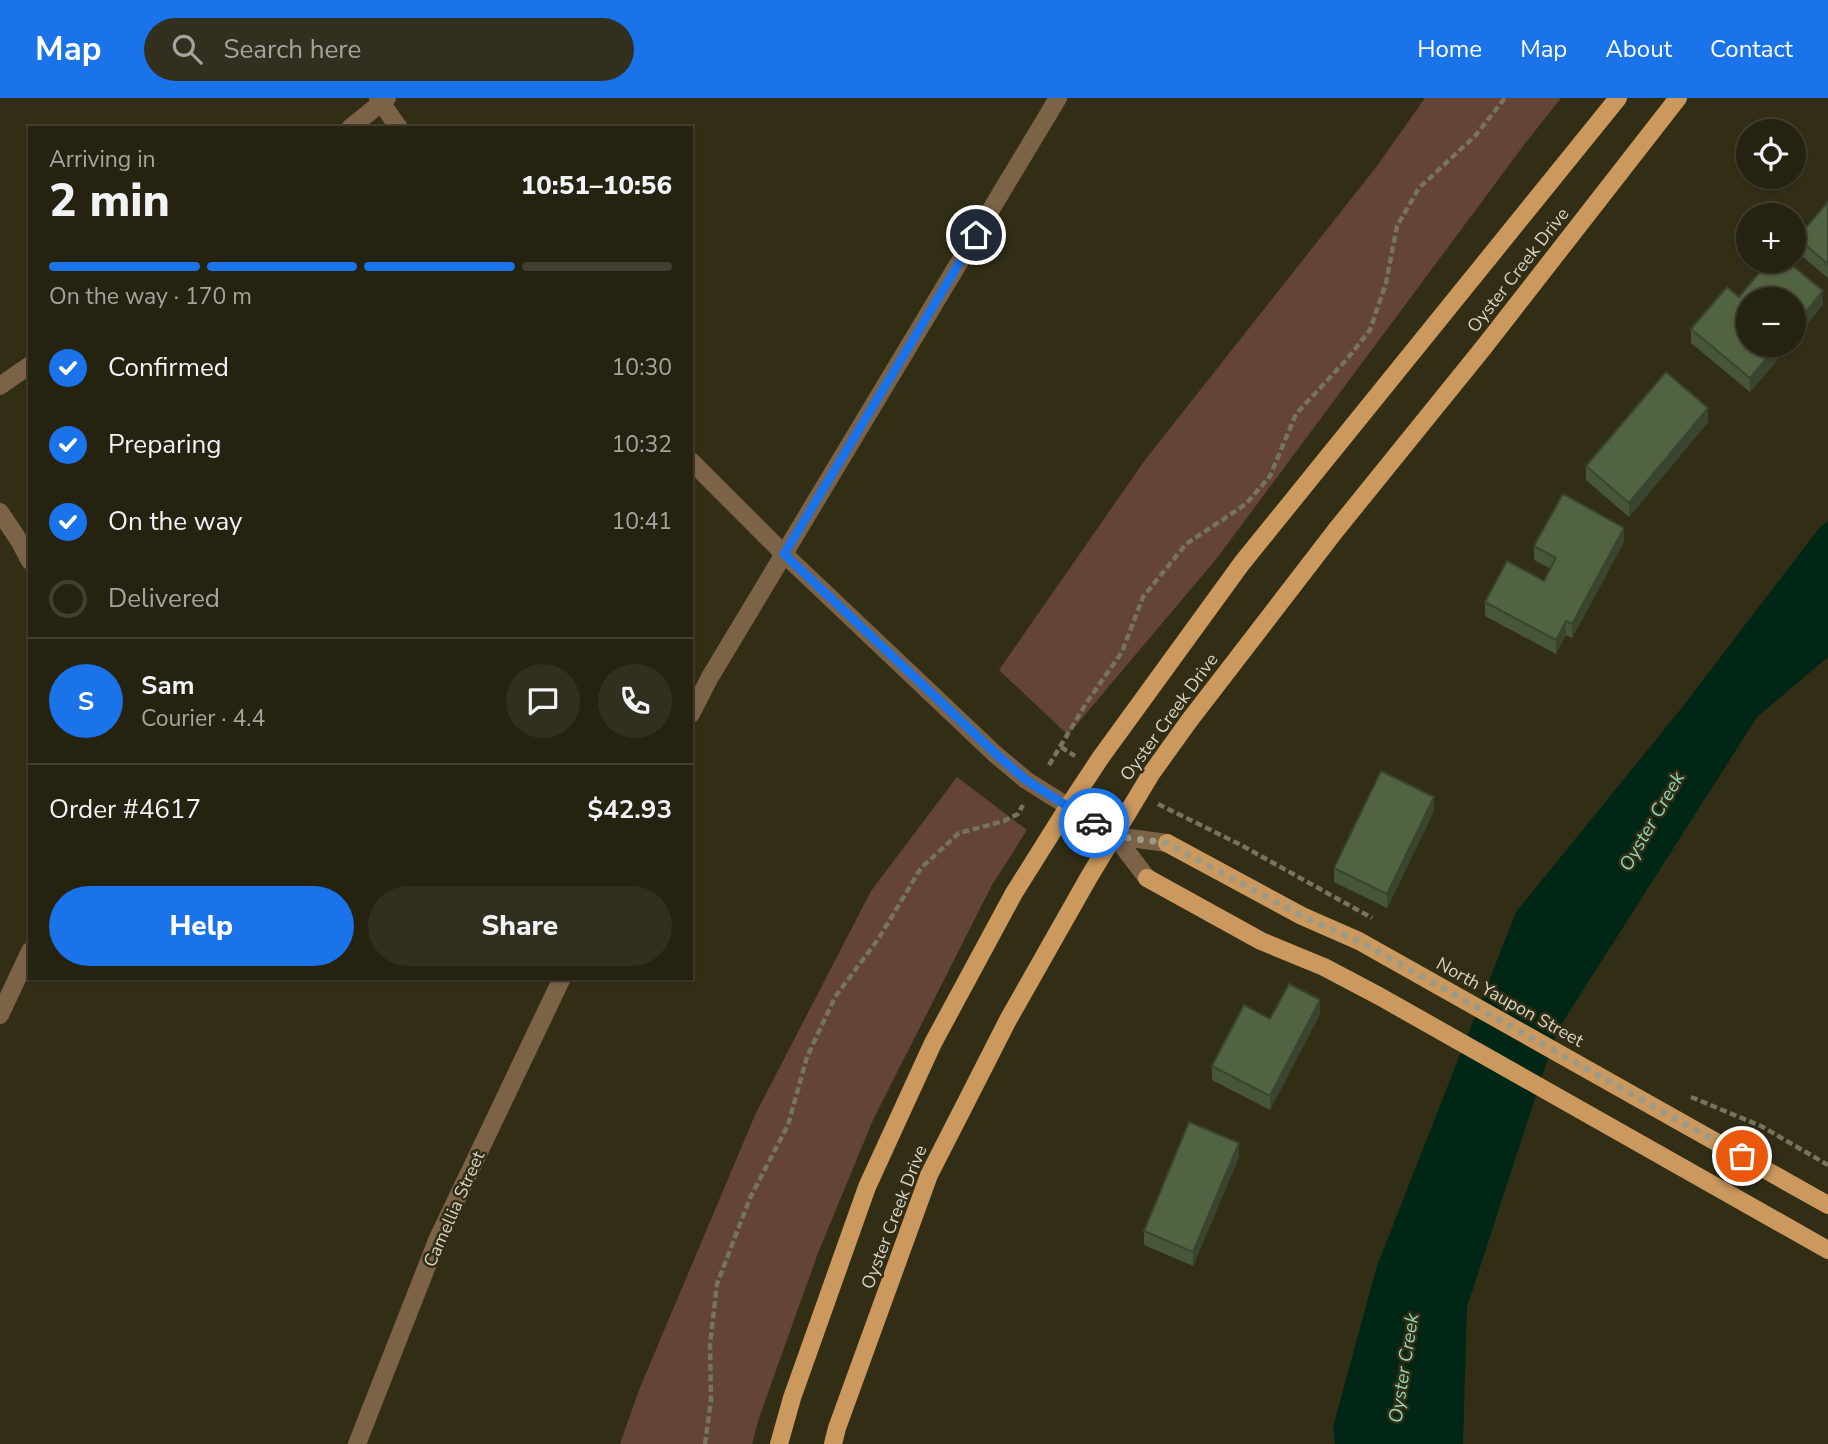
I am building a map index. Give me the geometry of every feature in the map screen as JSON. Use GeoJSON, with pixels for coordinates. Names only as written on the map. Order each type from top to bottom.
{"type":"FeatureCollection","features":[{"type":"Feature","properties":{"kind":"main road","name":"Oyster Creek Drive"},"geometry":{"type":"LineString","coordinates":[[779,1444],[792,1398],[867,1187],[933,1043],[1014,893],[1101,757],[1242,563],[1618,98]]}},
{"type":"Feature","properties":{"kind":"main road","name":"Oyster Creek Drive"},"geometry":{"type":"LineString","coordinates":[[833,1444],[929,1175],[1008,1020],[1151,774],[1336,530],[1484,347],[1678,98]]}},
{"type":"Feature","properties":{"kind":"main road","name":"North Yaupon Street"},"geometry":{"type":"LineString","coordinates":[[1167,843],[1302,916],[1359,941],[1828,1205]]}},
{"type":"Feature","properties":{"kind":"main road"},"geometry":{"type":"LineString","coordinates":[[1147,878],[1261,941],[1324,967],[1379,996],[1828,1250]]}},
{"type":"Feature","properties":{"kind":"street"},"geometry":{"type":"LineString","coordinates":[[693,709],[1058,98]]}},
{"type":"Feature","properties":{"kind":"street"},"geometry":{"type":"LineString","coordinates":[[352,126],[382,100],[398,126]]}},
{"type":"Feature","properties":{"kind":"street"},"geometry":{"type":"LineString","coordinates":[[0,386],[28,366]]}},
{"type":"Feature","properties":{"kind":"street"},"geometry":{"type":"LineString","coordinates":[[693,463],[784,554],[996,754],[1035,786],[1115,836],[1147,878]]}},
{"type":"Feature","properties":{"kind":"street"},"geometry":{"type":"LineString","coordinates":[[0,512],[28,557]]}},
{"type":"Feature","properties":{"kind":"street"},"geometry":{"type":"LineString","coordinates":[[1115,836],[1167,843]]}},
{"type":"Feature","properties":{"kind":"street"},"geometry":{"type":"LineString","coordinates":[[0,1015],[28,955]]}},
{"type":"Feature","properties":{"kind":"street","name":"Camellia Street"},"geometry":{"type":"LineString","coordinates":[[357,1444],[438,1238],[561,980]]}},
{"type":"Feature","properties":{"kind":"path"},"geometry":{"type":"LineString","coordinates":[[705,1444],[711,1400],[710,1343],[717,1284],[750,1198],[788,1125],[807,1057],[835,997],[879,938],[921,868],[958,833],[1004,821],[1018,814],[1087,702],[1122,653],[1143,597],[1186,544],[1254,495],[1270,475],[1296,414],[1370,330],[1386,283],[1396,226],[1419,188],[1475,136],[1505,98]]}},
{"type":"Feature","properties":{"kind":"shaded area"},"geometry":{"type":"Polygon","coordinates":[[[1425,98],[1561,98],[1217,558],[1068,735],[999,670],[1145,460],[1377,166],[1425,98]]]}},
{"type":"Feature","properties":{"kind":"shaded area"},"geometry":{"type":"Polygon","coordinates":[[[957,777],[1027,830],[992,885],[873,1120],[818,1253],[752,1444],[620,1444],[639,1390],[755,1115],[871,891],[957,777]]]}},
{"type":"Feature","properties":{"kind":"water","name":"Oyster Creek"},"geometry":{"type":"Polygon","coordinates":[[[1828,521],[1828,657],[1757,717],[1557,1031],[1467,1307],[1463,1444],[1335,1444],[1333,1427],[1377,1266],[1516,912],[1680,710],[1820,527],[1828,521]]]}},
{"type":"Feature","properties":{"kind":"building"},"geometry":{"type":"Polygon","coordinates":[[[1828,202],[1828,264],[1806,246],[1806,228],[1828,202]]]}},
{"type":"Feature","properties":{"kind":"building"},"geometry":{"type":"Polygon","coordinates":[[[1759,273],[1801,273],[1823,291],[1806,312],[1806,287],[1747,287],[1759,273]]]}},
{"type":"Feature","properties":{"kind":"building"},"geometry":{"type":"Polygon","coordinates":[[[1727,287],[1736,294],[1736,357],[1768,357],[1750,378],[1691,329],[1727,287]]]}},
{"type":"Feature","properties":{"kind":"building"},"geometry":{"type":"Polygon","coordinates":[[[1666,372],[1708,408],[1629,503],[1586,466],[1666,372]]]}},
{"type":"Feature","properties":{"kind":"building"},"geometry":{"type":"Polygon","coordinates":[[[1563,494],[1624,528],[1572,624],[1566,621],[1556,640],[1485,602],[1507,561],[1544,581],[1556,558],[1534,546],[1563,494]]]}},
{"type":"Feature","properties":{"kind":"building"},"geometry":{"type":"Polygon","coordinates":[[[1381,771],[1434,797],[1387,894],[1334,868],[1381,771]]]}},
{"type":"Feature","properties":{"kind":"building"},"geometry":{"type":"Polygon","coordinates":[[[1289,984],[1320,1000],[1270,1096],[1212,1066],[1244,1005],[1270,1019],[1289,984]]]}},
{"type":"Feature","properties":{"kind":"building"},"geometry":{"type":"Polygon","coordinates":[[[1189,1122],[1239,1143],[1193,1252],[1144,1231],[1189,1122]]]}},
{"type":"Feature","properties":{"kind":"way so far"},"geometry":{"type":"LineString","coordinates":[[1094,823],[1115,836],[1167,843],[1302,916],[1359,941],[1742,1156]]}},
{"type":"Feature","properties":{"kind":"route"},"geometry":{"type":"LineString","coordinates":[[976,235],[784,554],[996,754],[1026,780],[1094,823]]}}]}
